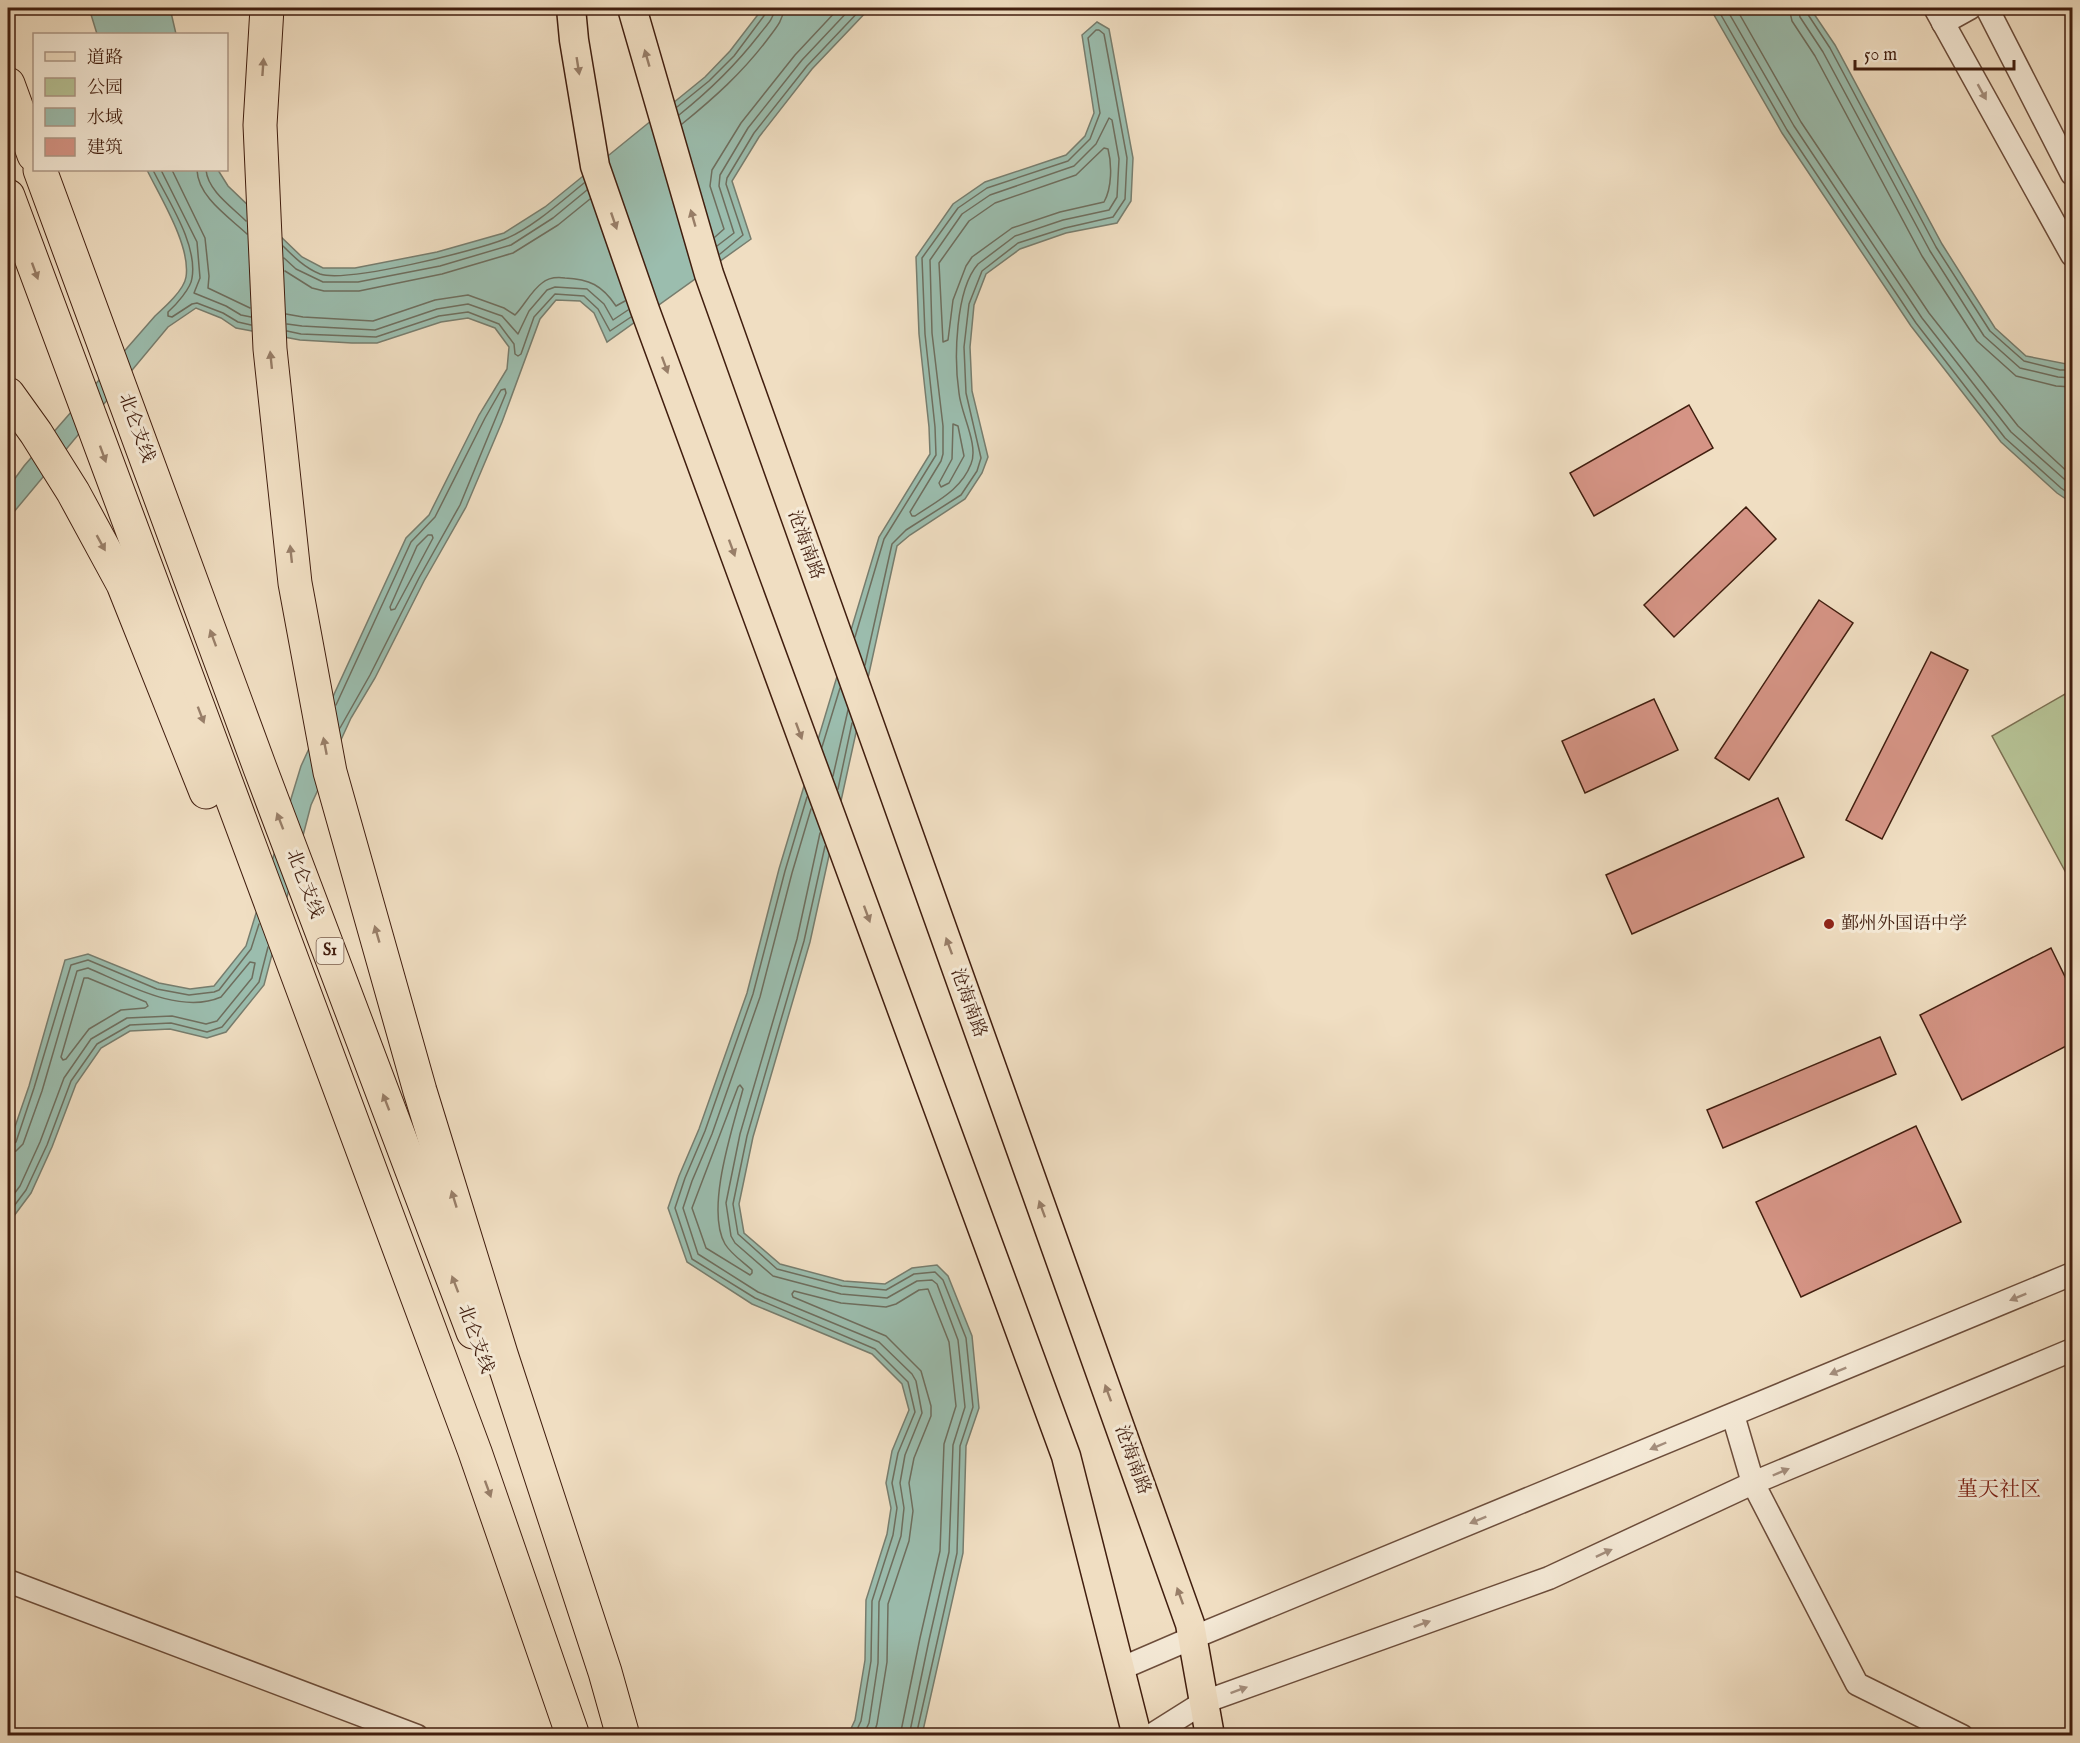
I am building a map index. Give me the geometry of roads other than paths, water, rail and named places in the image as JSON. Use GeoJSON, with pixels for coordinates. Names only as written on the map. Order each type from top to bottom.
{"type":"FeatureCollection","features":[{"type":"Feature","properties":{"kind":"highway"},"geometry":{"type":"LineString","coordinates":[[267,8],[260,125],[270,349],[294,583],[330,772],[420,1091],[501,1354],[605,1672],[623,1736]]}},
{"type":"Feature","properties":{"kind":"highway"},"geometry":{"type":"LineString","coordinates":[[8,84],[33,152]]}},
{"type":"Feature","properties":{"kind":"highway","name":"北仑支线"},"geometry":{"type":"LineString","coordinates":[[40,171],[264,778],[476,1340],[614,1736]]}},
{"type":"Feature","properties":{"kind":"highway","name":"北仑支线"},"geometry":{"type":"LineString","coordinates":[[8,196],[475,1452],[573,1736]]}},
{"type":"Feature","properties":{"kind":"highway"},"geometry":{"type":"LineString","coordinates":[[8,394],[73,492],[123,584],[333,1114],[475,1452]]}},
{"type":"Feature","properties":{"kind":"main road"},"geometry":{"type":"LineString","coordinates":[[571,8],[594,166],[1066,1456],[1137,1736]]}},
{"type":"Feature","properties":{"kind":"main road","name":"沧海南路"},"geometry":{"type":"LineString","coordinates":[[632,8],[709,274],[1186,1612],[1210,1736]]}},
{"type":"Feature","properties":{"kind":"street"},"geometry":{"type":"LineString","coordinates":[[1970,8],[1939,15],[2073,255]]}},
{"type":"Feature","properties":{"kind":"street"},"geometry":{"type":"LineString","coordinates":[[1987,8],[2073,174]]}},
{"type":"Feature","properties":{"kind":"street"},"geometry":{"type":"LineString","coordinates":[[1120,1669],[2073,1274]]}},
{"type":"Feature","properties":{"kind":"street"},"geometry":{"type":"LineString","coordinates":[[1150,1736],[1204,1702],[1549,1578],[1753,1483],[2073,1350]]}},
{"type":"Feature","properties":{"kind":"street"},"geometry":{"type":"LineString","coordinates":[[1733,1415],[1753,1483],[1857,1684],[1962,1736]]}},
{"type":"Feature","properties":{"kind":"street"},"geometry":{"type":"LineString","coordinates":[[8,1581],[417,1736]]}},
{"type":"Feature","properties":{"kind":"water"},"geometry":{"type":"Polygon","coordinates":[[[89,8],[170,8],[176,33],[97,33],[89,8]]]}},
{"type":"Feature","properties":{"kind":"water"},"geometry":{"type":"Polygon","coordinates":[[[763,8],[870,8],[812,69],[759,137],[732,181],[751,239],[607,342],[594,313],[580,301],[556,300],[540,319],[502,422],[466,507],[424,581],[375,678],[351,718],[311,805],[264,985],[226,1032],[207,1038],[170,1029],[130,1031],[101,1048],[76,1084],[52,1147],[31,1193],[8,1224],[8,1147],[29,1086],[65,960],[88,954],[159,983],[190,989],[214,986],[246,946],[301,766],[406,538],[429,515],[479,415],[507,369],[509,347],[495,328],[468,318],[441,322],[377,343],[352,343],[300,340],[236,328],[221,318],[196,308],[168,327],[8,519],[8,488],[24,466],[155,316],[174,298],[185,282],[184,251],[148,171],[219,171],[228,186],[302,257],[323,268],[355,268],[437,252],[504,233],[545,207],[705,77],[730,51],[763,8]]]}},
{"type":"Feature","properties":{"kind":"water"},"geometry":{"type":"Polygon","coordinates":[[[1710,8],[1810,8],[1835,45],[1942,244],[1995,328],[2026,356],[2072,365],[2072,503],[2057,493],[2001,442],[1911,326],[1782,133],[1710,8]]]}},
{"type":"Feature","properties":{"kind":"water"},"geometry":{"type":"Polygon","coordinates":[[[1097,22],[1109,29],[1133,158],[1131,201],[1117,223],[1066,233],[1020,249],[986,274],[974,305],[970,347],[972,391],[988,457],[982,473],[965,499],[897,546],[810,942],[753,1137],[739,1204],[744,1233],[780,1264],[844,1281],[885,1284],[912,1268],[937,1265],[948,1276],[972,1336],[979,1408],[966,1446],[963,1553],[922,1735],[848,1735],[855,1720],[865,1660],[866,1600],[887,1534],[891,1508],[886,1483],[892,1451],[909,1410],[902,1384],[872,1354],[752,1304],[687,1262],[668,1208],[699,1129],[747,993],[779,869],[879,537],[930,454],[919,334],[916,257],[953,204],[985,182],[1066,155],[1085,136],[1094,113],[1082,35],[1097,22]]]}},
{"type":"Feature","properties":{"kind":"place","name":"鄞州外国语中学"},"geometry":{"type":"Point","coordinates":[1829,924]}},
{"type":"Feature","properties":{"kind":"district","name":"堇天社区"},"geometry":{"type":"Point","coordinates":[1999,1490]}}]}
